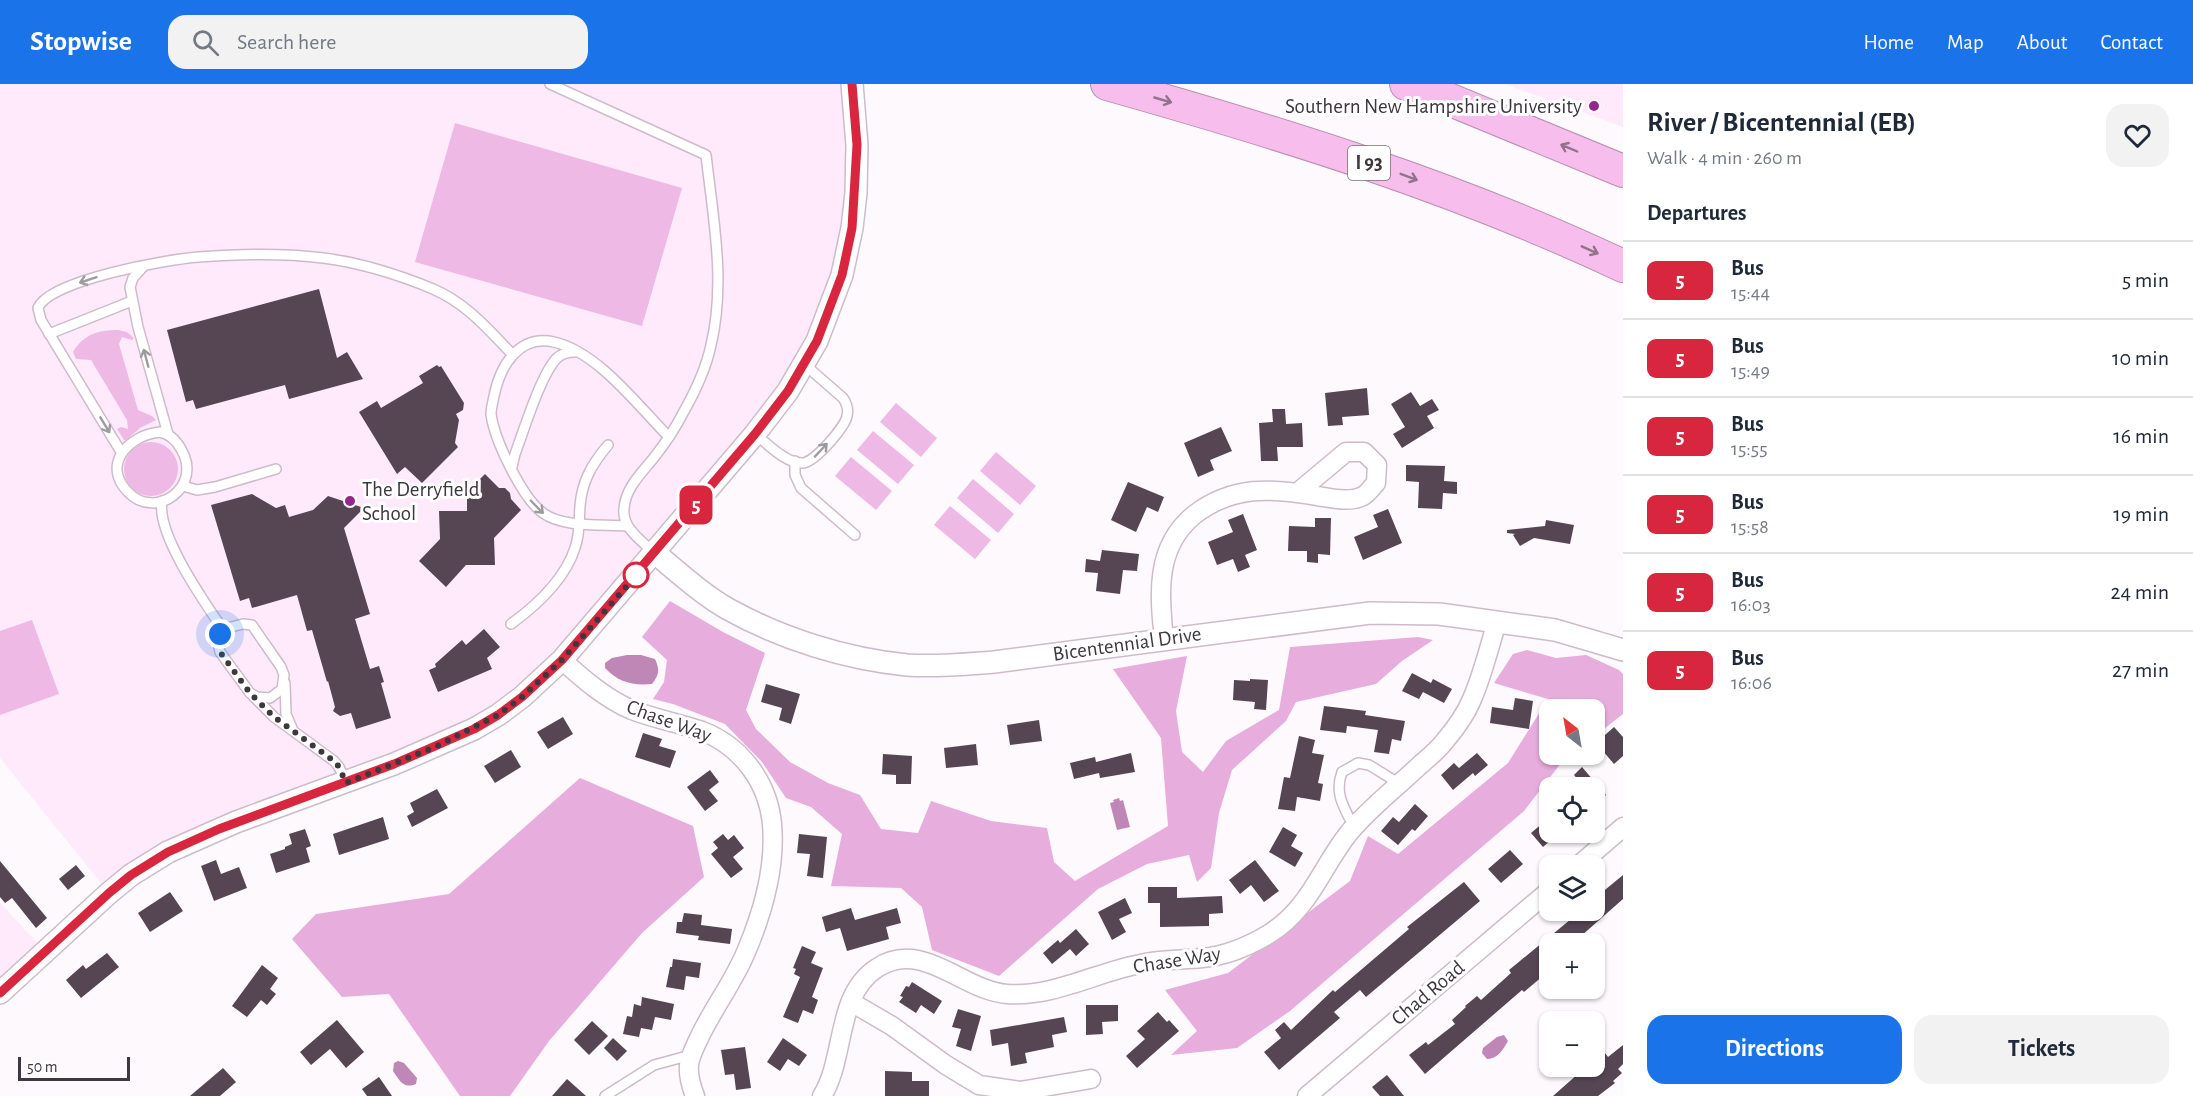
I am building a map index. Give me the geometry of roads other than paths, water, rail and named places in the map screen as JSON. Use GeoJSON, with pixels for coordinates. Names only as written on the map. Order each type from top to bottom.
{"type":"FeatureCollection","features":[{"type":"Feature","properties":{"kind":"highway","name":"I 93"},"geometry":{"type":"LineString","coordinates":[[1107,84],[1282,135],[1399,173],[1520,219],[1623,266]]}},
{"type":"Feature","properties":{"kind":"highway"},"geometry":{"type":"LineString","coordinates":[[1406,84],[1441,96],[1623,171]]}},
{"type":"Feature","properties":{"kind":"street"},"geometry":{"type":"LineString","coordinates":[[1,989],[109,893],[131,875],[168,852],[219,829],[346,783],[435,747],[498,715],[522,697],[562,660],[755,434],[788,391],[817,341],[842,275],[852,228],[857,145],[852,86]]}},
{"type":"Feature","properties":{"kind":"street"},"geometry":{"type":"LineString","coordinates":[[1164,639],[1160,577],[1170,545],[1180,530],[1205,507],[1237,493],[1255,490],[1297,493]]}},
{"type":"Feature","properties":{"kind":"street","name":"Bicentennial Drive"},"geometry":{"type":"LineString","coordinates":[[655,553],[700,590],[729,609],[793,638],[872,660],[909,665],[983,663],[1370,613],[1439,614],[1497,621],[1554,630],[1623,650]]}},
{"type":"Feature","properties":{"kind":"street","name":"Chase Way"},"geometry":{"type":"LineString","coordinates":[[822,1096],[830,1078],[841,1031],[851,1002],[864,978],[879,966],[898,960],[916,960],[949,970],[1003,994],[1034,994],[1146,962],[1205,958],[1222,954],[1269,934],[1296,912],[1354,827],[1443,744],[1473,699],[1497,621]]}},
{"type":"Feature","properties":{"kind":"street","name":"Chase Way"},"geometry":{"type":"LineString","coordinates":[[562,660],[599,691],[624,706],[717,738],[745,760],[756,774],[766,798],[772,823],[773,840],[770,874],[762,910],[745,954],[708,1019],[691,1055],[690,1083],[695,1096]]}},
{"type":"Feature","properties":{"kind":"street"},"geometry":{"type":"LineString","coordinates":[[1591,855],[1623,827]]}},
{"type":"Feature","properties":{"kind":"street","name":"Chad Road"},"geometry":{"type":"LineString","coordinates":[[1307,1096],[1330,1089],[1539,900]]}},
{"type":"Feature","properties":{"kind":"street"},"geometry":{"type":"LineString","coordinates":[[851,1002],[892,1026],[946,1065],[979,1085],[1020,1091],[1091,1079]]}},
{"type":"Feature","properties":{"kind":"lane"},"geometry":{"type":"LineString","coordinates":[[550,84],[706,155],[717,263],[716,315],[711,346],[699,380],[683,414],[669,437],[630,488],[623,510],[627,526],[655,553]]}},
{"type":"Feature","properties":{"kind":"lane"},"geometry":{"type":"LineString","coordinates":[[121,452],[38,313],[43,299],[72,285],[108,273],[198,257],[270,255],[348,261],[432,289],[453,299],[475,315],[513,355]]}},
{"type":"Feature","properties":{"kind":"lane"},"geometry":{"type":"LineString","coordinates":[[145,266],[139,270],[130,287],[141,338],[168,434]]}},
{"type":"Feature","properties":{"kind":"lane"},"geometry":{"type":"LineString","coordinates":[[49,334],[132,301]]}},
{"type":"Feature","properties":{"kind":"lane"},"geometry":{"type":"LineString","coordinates":[[627,526],[556,521],[537,509],[518,483],[494,432],[491,411],[498,376],[507,361],[520,348],[536,342],[553,342],[578,352],[614,380],[669,437]]}},
{"type":"Feature","properties":{"kind":"lane"},"geometry":{"type":"LineString","coordinates":[[512,467],[515,453],[546,374],[559,356],[567,352],[578,352]]}},
{"type":"Feature","properties":{"kind":"lane"},"geometry":{"type":"LineString","coordinates":[[755,434],[786,458],[803,463],[818,454],[846,422],[847,405],[838,392],[804,364]]}},
{"type":"Feature","properties":{"kind":"lane"},"geometry":{"type":"LineString","coordinates":[[151,433],[168,434],[177,441],[186,458],[188,477],[183,486],[162,501],[152,503],[134,498],[126,490],[117,468],[121,452],[137,439],[151,433]]}},
{"type":"Feature","properties":{"kind":"lane"},"geometry":{"type":"LineString","coordinates":[[511,624],[536,602],[563,571],[576,546],[585,480],[608,445]]}},
{"type":"Feature","properties":{"kind":"lane"},"geometry":{"type":"LineString","coordinates":[[795,461],[795,475],[801,488],[855,535]]}},
{"type":"Feature","properties":{"kind":"lane"},"geometry":{"type":"LineString","coordinates":[[183,486],[197,490],[214,487],[276,469]]}},
{"type":"Feature","properties":{"kind":"lane"},"geometry":{"type":"LineString","coordinates":[[162,501],[160,511],[166,535],[224,631]]}},
{"type":"Feature","properties":{"kind":"lane"},"geometry":{"type":"LineString","coordinates":[[294,733],[286,714],[284,675],[273,654],[252,625],[238,624],[224,631],[220,634],[218,643],[220,652],[250,693],[274,717],[294,733],[334,761],[346,783]]}},
{"type":"Feature","properties":{"kind":"lane"},"geometry":{"type":"LineString","coordinates":[[250,693],[266,699],[275,695],[282,688],[284,675]]}},
{"type":"Feature","properties":{"kind":"lane"},"geometry":{"type":"LineString","coordinates":[[1354,827],[1340,799],[1338,788],[1342,772],[1358,763],[1369,765],[1400,784]]}},
{"type":"Feature","properties":{"kind":"lane"},"geometry":{"type":"LineString","coordinates":[[605,1096],[654,1065],[691,1055]]}},
{"type":"Feature","properties":{"kind":"place","name":"Southern New Hampshire University"},"geometry":{"type":"Point","coordinates":[1594,106]}},
{"type":"Feature","properties":{"kind":"place","name":"The Derryfield School"},"geometry":{"type":"Point","coordinates":[350,501]}}]}
